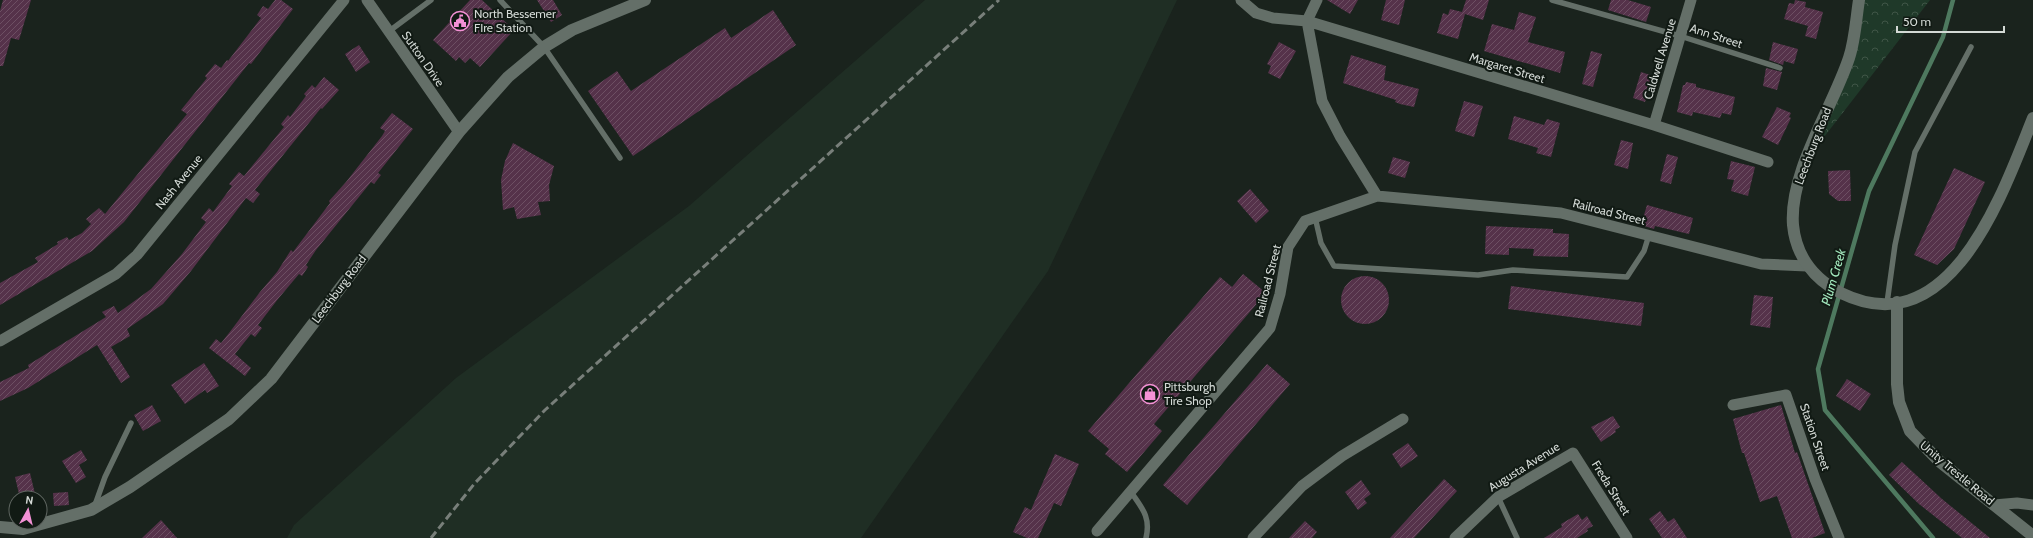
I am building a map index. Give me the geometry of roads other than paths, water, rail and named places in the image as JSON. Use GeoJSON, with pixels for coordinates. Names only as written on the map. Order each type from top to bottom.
{"type":"FeatureCollection","features":[{"type":"Feature","properties":{"kind":"street","name":"Nash Avenue"},"geometry":{"type":"LineString","coordinates":[[0,341],[116,274],[137,255],[344,0]]}},
{"type":"Feature","properties":{"kind":"street","name":"Sutton Drive"},"geometry":{"type":"LineString","coordinates":[[367,0],[459,132]]}},
{"type":"Feature","properties":{"kind":"street","name":"Leechburg Road"},"geometry":{"type":"LineString","coordinates":[[0,527],[23,529],[62,519],[95,507],[130,487],[228,419],[271,379],[459,132],[508,77],[544,47],[572,30],[645,0]]}},
{"type":"Feature","properties":{"kind":"street","name":"Margaret Street"},"geometry":{"type":"LineString","coordinates":[[1241,0],[1256,13],[1273,18],[1307,21],[1654,125],[1768,162]]}},
{"type":"Feature","properties":{"kind":"street"},"geometry":{"type":"LineString","coordinates":[[1317,0],[1307,21],[1322,102],[1340,136],[1377,196]]}},
{"type":"Feature","properties":{"kind":"street","name":"Caldwell Avenue"},"geometry":{"type":"LineString","coordinates":[[1654,125],[1691,0]]}},
{"type":"Feature","properties":{"kind":"street","name":"Leechburg Road"},"geometry":{"type":"LineString","coordinates":[[1859,0],[1849,58],[1801,173],[1795,194],[1793,225],[1797,245],[1807,266],[1828,286],[1856,298],[1892,303],[1920,295],[1956,268],[1968,253],[1992,215],[2033,118]]}},
{"type":"Feature","properties":{"kind":"street","name":"Railroad Street"},"geometry":{"type":"LineString","coordinates":[[1097,531],[1270,328],[1280,294],[1288,247],[1305,220],[1377,196],[1561,213],[1761,264],[1807,266]]}},
{"type":"Feature","properties":{"kind":"street","name":"Unity Trestle Road"},"geometry":{"type":"LineString","coordinates":[[1892,303],[1899,402],[1910,431],[1939,461],[2033,536]]}},
{"type":"Feature","properties":{"kind":"street","name":"Station Street"},"geometry":{"type":"LineString","coordinates":[[1733,405],[1786,394],[1815,479],[1839,538]]}},
{"type":"Feature","properties":{"kind":"street"},"geometry":{"type":"LineString","coordinates":[[1253,538],[1302,486],[1342,456],[1403,419]]}},
{"type":"Feature","properties":{"kind":"street","name":"Augusta Avenue"},"geometry":{"type":"LineString","coordinates":[[1456,538],[1498,497],[1573,453]]}},
{"type":"Feature","properties":{"kind":"street","name":"Freda Street"},"geometry":{"type":"LineString","coordinates":[[1573,453],[1627,538]]}},
{"type":"Feature","properties":{"kind":"street"},"geometry":{"type":"LineString","coordinates":[[1994,505],[2017,503],[2033,506]]}},
{"type":"Feature","properties":{"kind":"lane"},"geometry":{"type":"LineString","coordinates":[[388,32],[431,0]]}},
{"type":"Feature","properties":{"kind":"lane"},"geometry":{"type":"LineString","coordinates":[[500,0],[544,47],[620,158]]}},
{"type":"Feature","properties":{"kind":"lane","name":"Ann Street"},"geometry":{"type":"LineString","coordinates":[[1552,0],[1680,36],[1780,68]]}},
{"type":"Feature","properties":{"kind":"lane"},"geometry":{"type":"LineString","coordinates":[[1892,303],[1895,245],[1915,152],[1971,47]]}},
{"type":"Feature","properties":{"kind":"lane"},"geometry":{"type":"LineString","coordinates":[[1315,217],[1321,243],[1334,266],[1478,274],[1513,270],[1626,277],[1644,251],[1649,236]]}},
{"type":"Feature","properties":{"kind":"lane"},"geometry":{"type":"LineString","coordinates":[[95,507],[105,477],[131,423]]}},
{"type":"Feature","properties":{"kind":"lane"},"geometry":{"type":"LineString","coordinates":[[1131,492],[1146,513],[1148,529],[1146,538]]}},
{"type":"Feature","properties":{"kind":"lane"},"geometry":{"type":"LineString","coordinates":[[1498,497],[1517,538]]}},
{"type":"Feature","properties":{"kind":"waterway","name":"Plum Creek"},"geometry":{"type":"LineString","coordinates":[[1933,538],[1825,410],[1818,369],[1869,191],[1943,37],[1953,0]]}},
{"type":"Feature","properties":{"kind":"railway"},"geometry":{"type":"LineString","coordinates":[[431,538],[475,483],[545,410],[999,0]]}},
{"type":"Feature","properties":{"kind":"place","name":"North Bessemer FIre Station"},"geometry":{"type":"Point","coordinates":[460,21]}},
{"type":"Feature","properties":{"kind":"place","name":"Pittsburgh Tire Shop"},"geometry":{"type":"Point","coordinates":[1150,394]}}]}
